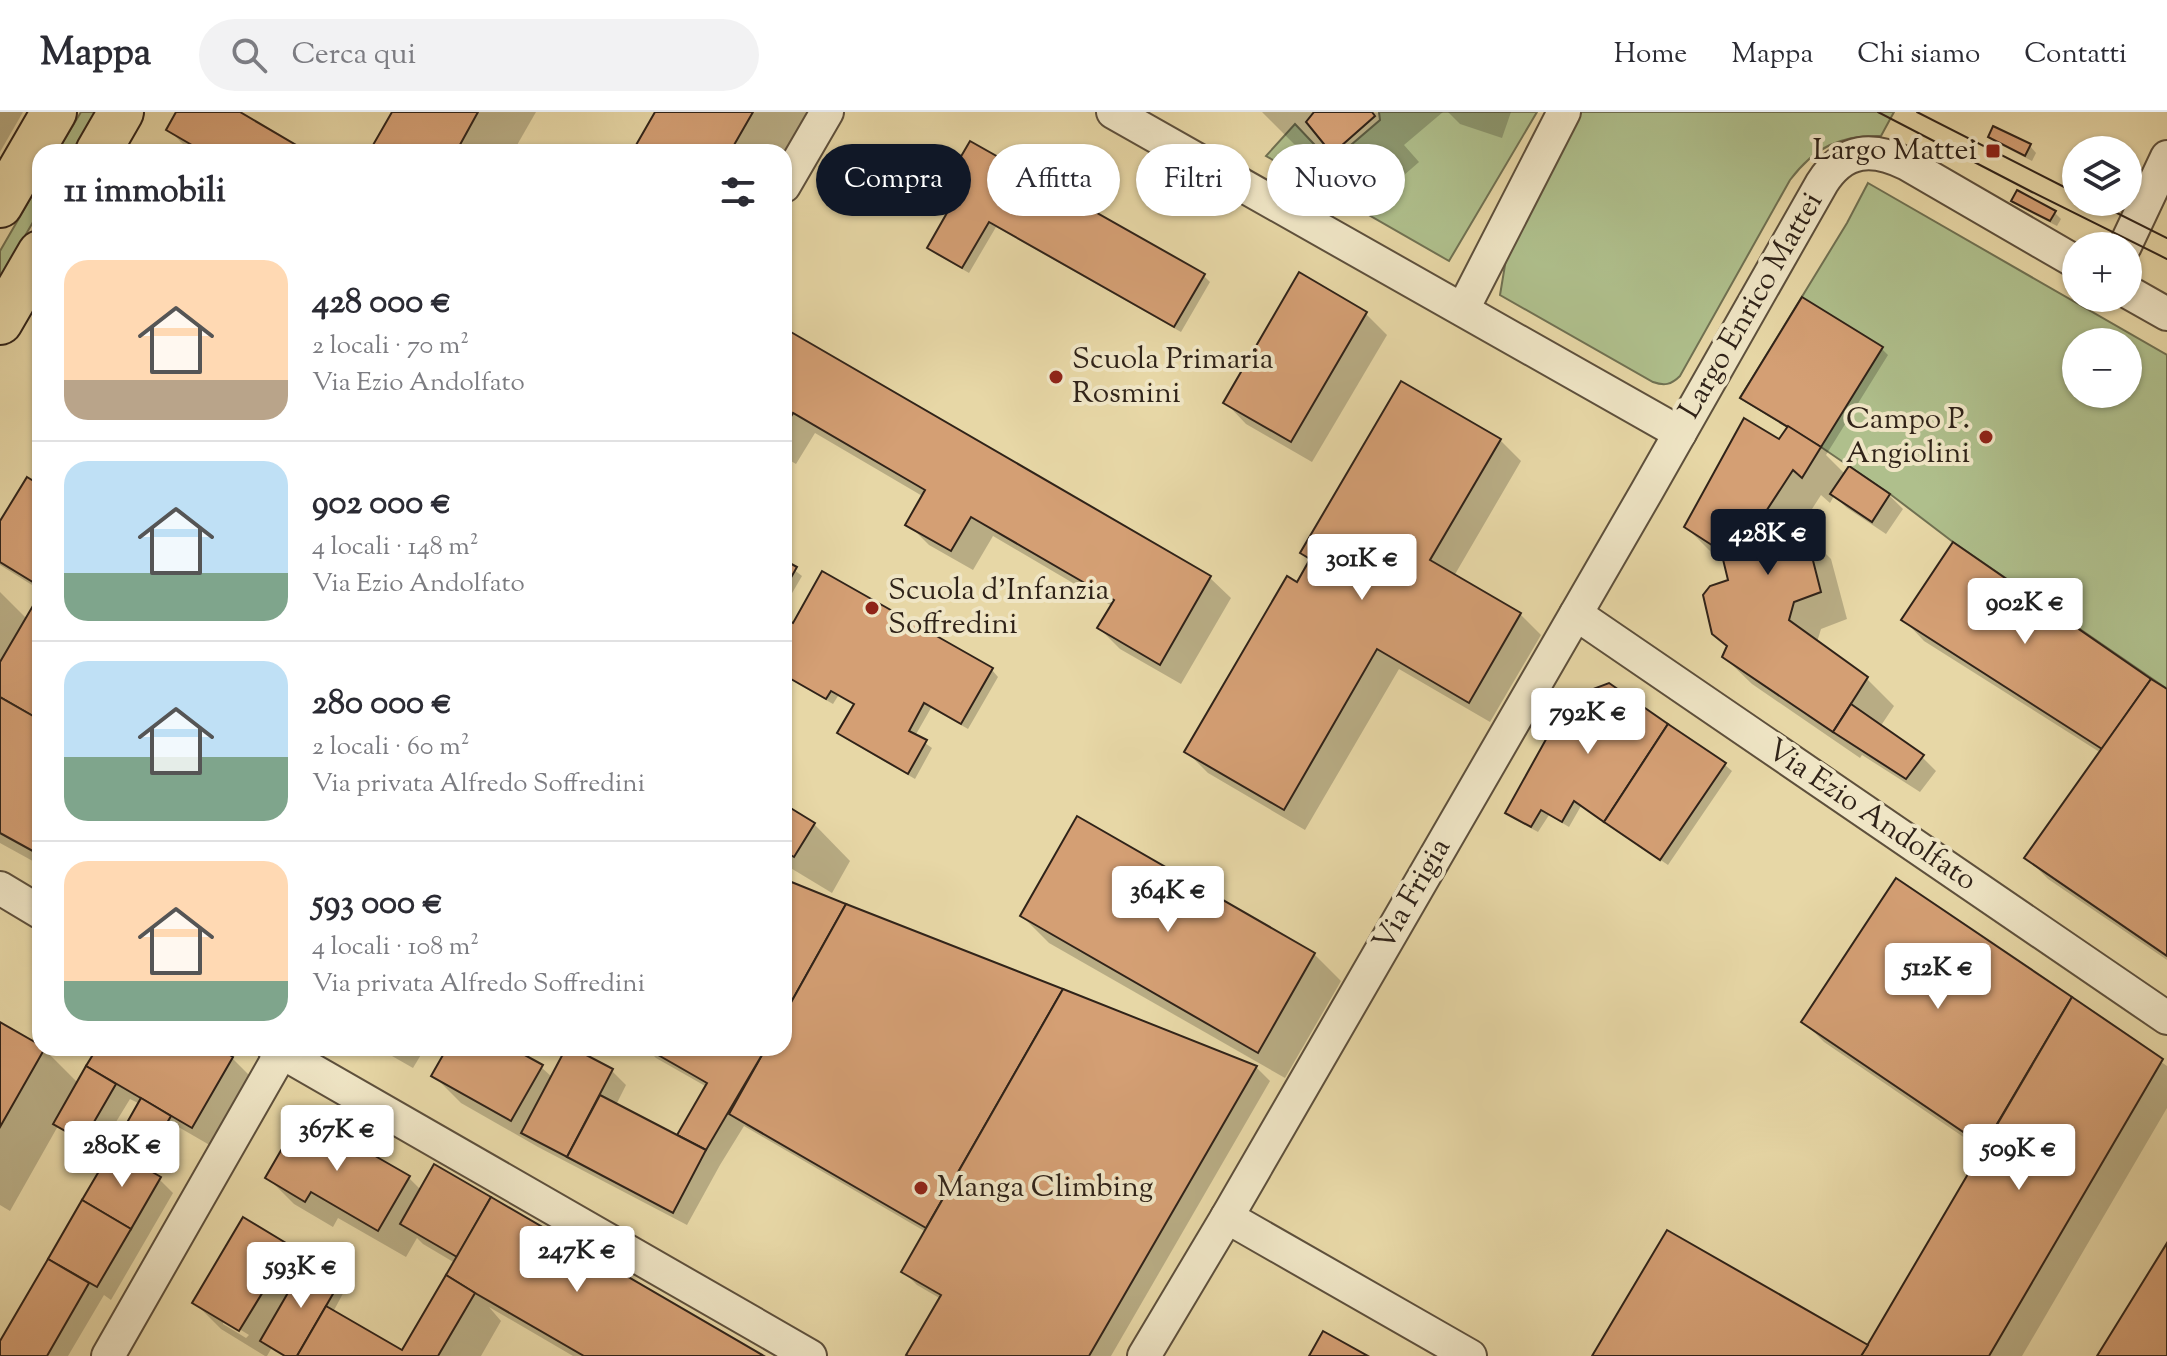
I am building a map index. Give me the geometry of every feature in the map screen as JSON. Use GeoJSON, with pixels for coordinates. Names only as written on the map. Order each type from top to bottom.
{"type":"FeatureCollection","features":[{"type":"Feature","properties":{"kind":"main road"},"geometry":{"type":"LineString","coordinates":[[35,144],[54,112]]}},
{"type":"Feature","properties":{"kind":"main road"},"geometry":{"type":"LineString","coordinates":[[103,144],[121,112]]}},
{"type":"Feature","properties":{"kind":"main road"},"geometry":{"type":"LineString","coordinates":[[0,205],[32,150]]}},
{"type":"Feature","properties":{"kind":"main road"},"geometry":{"type":"LineString","coordinates":[[0,322],[32,267]]}},
{"type":"Feature","properties":{"kind":"street"},"geometry":{"type":"LineString","coordinates":[[792,172],[827,112]]}},
{"type":"Feature","properties":{"kind":"street","name":"Largo Enrico Mattei"},"geometry":{"type":"LineString","coordinates":[[1113,112],[1680,433],[1827,174],[1855,155],[1873,152],[1896,159],[2062,254]]}},
{"type":"Feature","properties":{"kind":"street"},"geometry":{"type":"LineString","coordinates":[[1463,309],[1564,112]]}},
{"type":"Feature","properties":{"kind":"street"},"geometry":{"type":"LineString","coordinates":[[2132,232],[2167,157]]}},
{"type":"Feature","properties":{"kind":"street"},"geometry":{"type":"LineString","coordinates":[[2142,300],[2167,314]]}},
{"type":"Feature","properties":{"kind":"street","name":"Via Frigia"},"geometry":{"type":"LineString","coordinates":[[1144,1356],[1680,433]]}},
{"type":"Feature","properties":{"kind":"street","name":"Via Ezio Andolfato"},"geometry":{"type":"LineString","coordinates":[[1576,614],[2167,1018]]}},
{"type":"Feature","properties":{"kind":"street"},"geometry":{"type":"LineString","coordinates":[[0,888],[32,907]]}},
{"type":"Feature","properties":{"kind":"street"},"geometry":{"type":"LineString","coordinates":[[108,1356],[276,1056]]}},
{"type":"Feature","properties":{"kind":"street"},"geometry":{"type":"LineString","coordinates":[[292,1056],[810,1356]]}},
{"type":"Feature","properties":{"kind":"street"},"geometry":{"type":"LineString","coordinates":[[1227,1217],[1470,1356]]}},
{"type":"Feature","properties":{"kind":"green space"},"geometry":{"type":"Polygon","coordinates":[[[81,112],[97,112],[78,144],[62,144],[81,112]]]}},
{"type":"Feature","properties":{"kind":"green space"},"geometry":{"type":"Polygon","coordinates":[[[1379,112],[1537,112],[1449,261],[1371,216],[1405,216],[1405,144],[1352,144],[1380,120],[1379,112]]]}},
{"type":"Feature","properties":{"kind":"green space"},"geometry":{"type":"Polygon","coordinates":[[[1570,112],[1894,112],[1881,136],[1853,138],[1830,145],[1799,169],[1680,376],[1664,384],[1653,382],[1500,295],[1514,211],[1570,112]]]}},
{"type":"Feature","properties":{"kind":"green space"},"geometry":{"type":"Polygon","coordinates":[[[1295,124],[1314,144],[1277,144],[1295,124]]]}},
{"type":"Feature","properties":{"kind":"green space","name":"Campo P. Angiolini"},"geometry":{"type":"Polygon","coordinates":[[[1868,183],[2062,295],[2062,312],[2092,312],[2120,328],[2062,328],[2062,408],[2142,408],[2142,341],[2167,355],[2167,689],[1953,542],[1890,494],[1740,398],[1847,223],[1868,183]]]}},
{"type":"Feature","properties":{"kind":"green space"},"geometry":{"type":"Polygon","coordinates":[[[32,196],[32,224],[0,279],[0,251],[32,196]]]}},
{"type":"Feature","properties":{"kind":"building"},"geometry":{"type":"Polygon","coordinates":[[[176,112],[240,112],[294,144],[190,144],[166,130],[176,112]]]}},
{"type":"Feature","properties":{"kind":"building"},"geometry":{"type":"Polygon","coordinates":[[[392,112],[478,112],[460,144],[374,144],[392,112]]]}},
{"type":"Feature","properties":{"kind":"building"},"geometry":{"type":"Polygon","coordinates":[[[655,112],[753,112],[735,144],[637,144],[655,112]]]}},
{"type":"Feature","properties":{"kind":"building"},"geometry":{"type":"Polygon","coordinates":[[[1314,112],[1372,112],[1375,116],[1343,144],[1324,144],[1306,122],[1314,112]]]}},
{"type":"Feature","properties":{"kind":"building"},"geometry":{"type":"Polygon","coordinates":[[[1993,126],[2031,144],[2025,156],[1988,137],[1993,126]]]}},
{"type":"Feature","properties":{"kind":"building"},"geometry":{"type":"Polygon","coordinates":[[[970,141],[987,151],[987,216],[1103,216],[1205,274],[1174,327],[989,222],[962,268],[927,248],[945,216],[971,216],[971,144],[968,144],[970,141]]]}},
{"type":"Feature","properties":{"kind":"building"},"geometry":{"type":"Polygon","coordinates":[[[2017,190],[2056,211],[2050,221],[2011,201],[2017,190]]]}},
{"type":"Feature","properties":{"kind":"building"},"geometry":{"type":"Polygon","coordinates":[[[1299,272],[1367,312],[1291,442],[1223,403],[1299,272]]]}},
{"type":"Feature","properties":{"kind":"building"},"geometry":{"type":"Polygon","coordinates":[[[1802,297],[1883,347],[1821,447],[1740,398],[1802,297]]]}},
{"type":"Feature","properties":{"kind":"building"},"geometry":{"type":"Polygon","coordinates":[[[792,333],[1211,576],[1160,665],[1097,628],[1114,600],[971,517],[951,551],[905,525],[925,490],[793,413],[792,333]]]}},
{"type":"Feature","properties":{"kind":"building"},"geometry":{"type":"Polygon","coordinates":[[[1401,381],[1501,439],[1430,560],[1521,613],[1469,703],[1377,649],[1284,810],[1184,752],[1287,576],[1297,582],[1310,559],[1300,553],[1401,381]]]}},
{"type":"Feature","properties":{"kind":"building"},"geometry":{"type":"Polygon","coordinates":[[[1744,418],[1779,439],[1788,426],[1821,447],[1802,478],[1793,470],[1761,519],[1772,538],[1805,529],[1821,592],[1794,602],[1789,620],[1868,677],[1833,732],[1722,657],[1727,646],[1712,634],[1703,595],[1710,586],[1728,580],[1721,551],[1684,527],[1744,418]]]}},
{"type":"Feature","properties":{"kind":"building"},"geometry":{"type":"Polygon","coordinates":[[[1849,466],[1890,494],[1872,522],[1830,494],[1849,466]]]}},
{"type":"Feature","properties":{"kind":"building"},"geometry":{"type":"Polygon","coordinates":[[[27,477],[32,480],[32,582],[0,562],[0,521],[27,477]]]}},
{"type":"Feature","properties":{"kind":"building"},"geometry":{"type":"Polygon","coordinates":[[[1953,542],[2151,679],[2102,749],[1901,620],[1953,542]]]}},
{"type":"Feature","properties":{"kind":"building"},"geometry":{"type":"Polygon","coordinates":[[[822,571],[993,668],[961,724],[924,703],[909,731],[927,740],[908,774],[837,733],[854,704],[831,691],[826,699],[792,680],[793,623],[822,571]]]}},
{"type":"Feature","properties":{"kind":"building"},"geometry":{"type":"Polygon","coordinates":[[[32,607],[32,715],[0,697],[0,662],[32,607]]]}},
{"type":"Feature","properties":{"kind":"building"},"geometry":{"type":"Polygon","coordinates":[[[2151,679],[2167,689],[2167,956],[2024,858],[2151,679]]]}},
{"type":"Feature","properties":{"kind":"building"},"geometry":{"type":"Polygon","coordinates":[[[1609,683],[1668,724],[1604,822],[1574,801],[1562,822],[1541,810],[1531,827],[1505,813],[1569,698],[1609,683]]]}},
{"type":"Feature","properties":{"kind":"building"},"geometry":{"type":"Polygon","coordinates":[[[0,697],[32,715],[32,851],[0,833],[0,697]]]}},
{"type":"Feature","properties":{"kind":"building"},"geometry":{"type":"Polygon","coordinates":[[[1851,704],[1924,755],[1906,779],[1833,732],[1851,704]]]}},
{"type":"Feature","properties":{"kind":"building"},"geometry":{"type":"Polygon","coordinates":[[[1668,724],[1726,763],[1660,860],[1604,822],[1668,724]]]}},
{"type":"Feature","properties":{"kind":"building"},"geometry":{"type":"Polygon","coordinates":[[[792,809],[815,823],[792,856],[792,809]]]}},
{"type":"Feature","properties":{"kind":"building"},"geometry":{"type":"Polygon","coordinates":[[[1077,816],[1315,953],[1258,1053],[1020,916],[1077,816]]]}},
{"type":"Feature","properties":{"kind":"building"},"geometry":{"type":"Polygon","coordinates":[[[1896,878],[2072,997],[1984,1146],[1801,1022],[1896,878]]]}},
{"type":"Feature","properties":{"kind":"building"},"geometry":{"type":"Polygon","coordinates":[[[792,882],[846,904],[792,1001],[792,882]]]}},
{"type":"Feature","properties":{"kind":"building"},"geometry":{"type":"Polygon","coordinates":[[[846,904],[1063,989],[926,1228],[729,1114],[762,1056],[792,1056],[792,1001],[846,904]]]}},
{"type":"Feature","properties":{"kind":"building"},"geometry":{"type":"Polygon","coordinates":[[[1063,989],[1257,1066],[1089,1356],[908,1356],[941,1295],[901,1272],[1063,989]]]}},
{"type":"Feature","properties":{"kind":"building"},"geometry":{"type":"Polygon","coordinates":[[[2072,997],[2163,1059],[1989,1356],[1861,1356],[2072,997]]]}},
{"type":"Feature","properties":{"kind":"building"},"geometry":{"type":"Polygon","coordinates":[[[0,1022],[32,1040],[32,1056],[40,1056],[0,1127],[0,1022]]]}},
{"type":"Feature","properties":{"kind":"building"},"geometry":{"type":"Polygon","coordinates":[[[92,1056],[233,1057],[192,1128],[86,1066],[92,1056]]]}},
{"type":"Feature","properties":{"kind":"building"},"geometry":{"type":"Polygon","coordinates":[[[442,1056],[527,1056],[543,1065],[511,1121],[431,1076],[442,1056]]]}},
{"type":"Feature","properties":{"kind":"building"},"geometry":{"type":"Polygon","coordinates":[[[562,1056],[588,1056],[613,1069],[567,1157],[521,1133],[562,1056]]]}},
{"type":"Feature","properties":{"kind":"building"},"geometry":{"type":"Polygon","coordinates":[[[660,1056],[761,1056],[706,1150],[677,1135],[707,1083],[660,1056]]]}},
{"type":"Feature","properties":{"kind":"building"},"geometry":{"type":"Polygon","coordinates":[[[86,1066],[116,1084],[83,1141],[53,1124],[86,1066]]]}},
{"type":"Feature","properties":{"kind":"building"},"geometry":{"type":"Polygon","coordinates":[[[600,1095],[706,1150],[673,1213],[567,1157],[600,1095]]]}},
{"type":"Feature","properties":{"kind":"building"},"geometry":{"type":"Polygon","coordinates":[[[141,1098],[171,1116],[142,1166],[112,1149],[141,1098]]]}},
{"type":"Feature","properties":{"kind":"building"},"geometry":{"type":"Polygon","coordinates":[[[302,1114],[410,1176],[378,1231],[311,1192],[305,1202],[265,1178],[302,1114]]]}},
{"type":"Feature","properties":{"kind":"building"},"geometry":{"type":"Polygon","coordinates":[[[112,1149],[161,1177],[131,1229],[82,1200],[112,1149]]]}},
{"type":"Feature","properties":{"kind":"building"},"geometry":{"type":"Polygon","coordinates":[[[434,1164],[491,1197],[457,1257],[400,1224],[434,1164]]]}},
{"type":"Feature","properties":{"kind":"building"},"geometry":{"type":"Polygon","coordinates":[[[491,1197],[764,1356],[584,1356],[475,1293],[446,1275],[491,1197]]]}},
{"type":"Feature","properties":{"kind":"building"},"geometry":{"type":"Polygon","coordinates":[[[82,1200],[131,1229],[97,1287],[48,1259],[82,1200]]]}},
{"type":"Feature","properties":{"kind":"building"},"geometry":{"type":"Polygon","coordinates":[[[243,1217],[291,1246],[239,1331],[192,1303],[243,1217]]]}},
{"type":"Feature","properties":{"kind":"building"},"geometry":{"type":"Polygon","coordinates":[[[1667,1230],[1868,1345],[1861,1356],[1592,1356],[1667,1230]]]}},
{"type":"Feature","properties":{"kind":"building"},"geometry":{"type":"Polygon","coordinates":[[[2167,1243],[2167,1356],[2097,1356],[2167,1243]]]}},
{"type":"Feature","properties":{"kind":"building"},"geometry":{"type":"Polygon","coordinates":[[[48,1259],[89,1283],[47,1356],[0,1356],[0,1341],[48,1259]]]}},
{"type":"Feature","properties":{"kind":"building"},"geometry":{"type":"Polygon","coordinates":[[[307,1260],[341,1280],[297,1356],[285,1356],[260,1341],[307,1260]]]}},
{"type":"Feature","properties":{"kind":"building"},"geometry":{"type":"Polygon","coordinates":[[[446,1275],[475,1293],[438,1356],[297,1356],[326,1306],[402,1350],[446,1275]]]}},
{"type":"Feature","properties":{"kind":"building"},"geometry":{"type":"Polygon","coordinates":[[[1323,1331],[1368,1356],[1309,1356],[1323,1331]]]}},
{"type":"Feature","properties":{"kind":"tram line"},"geometry":{"type":"LineString","coordinates":[[1878,112],[2167,259]]}},
{"type":"Feature","properties":{"kind":"tram line"},"geometry":{"type":"LineString","coordinates":[[1917,112],[2062,186]]}},
{"type":"Feature","properties":{"kind":"tram line"},"geometry":{"type":"LineString","coordinates":[[2123,216],[2167,238]]}},
{"type":"Feature","properties":{"kind":"place","name":"Largo Mattei"},"geometry":{"type":"Point","coordinates":[1993,151]}},
{"type":"Feature","properties":{"kind":"place","name":"Scuola Primaria Rosmini"},"geometry":{"type":"Point","coordinates":[1056,377]}},
{"type":"Feature","properties":{"kind":"place","name":"Campo P. Angiolini"},"geometry":{"type":"Point","coordinates":[1986,437]}},
{"type":"Feature","properties":{"kind":"place","name":"Scuola d'Infanzia Soffredini"},"geometry":{"type":"Point","coordinates":[872,608]}},
{"type":"Feature","properties":{"kind":"place","name":"Manga Climbing"},"geometry":{"type":"Point","coordinates":[921,1188]}}]}
